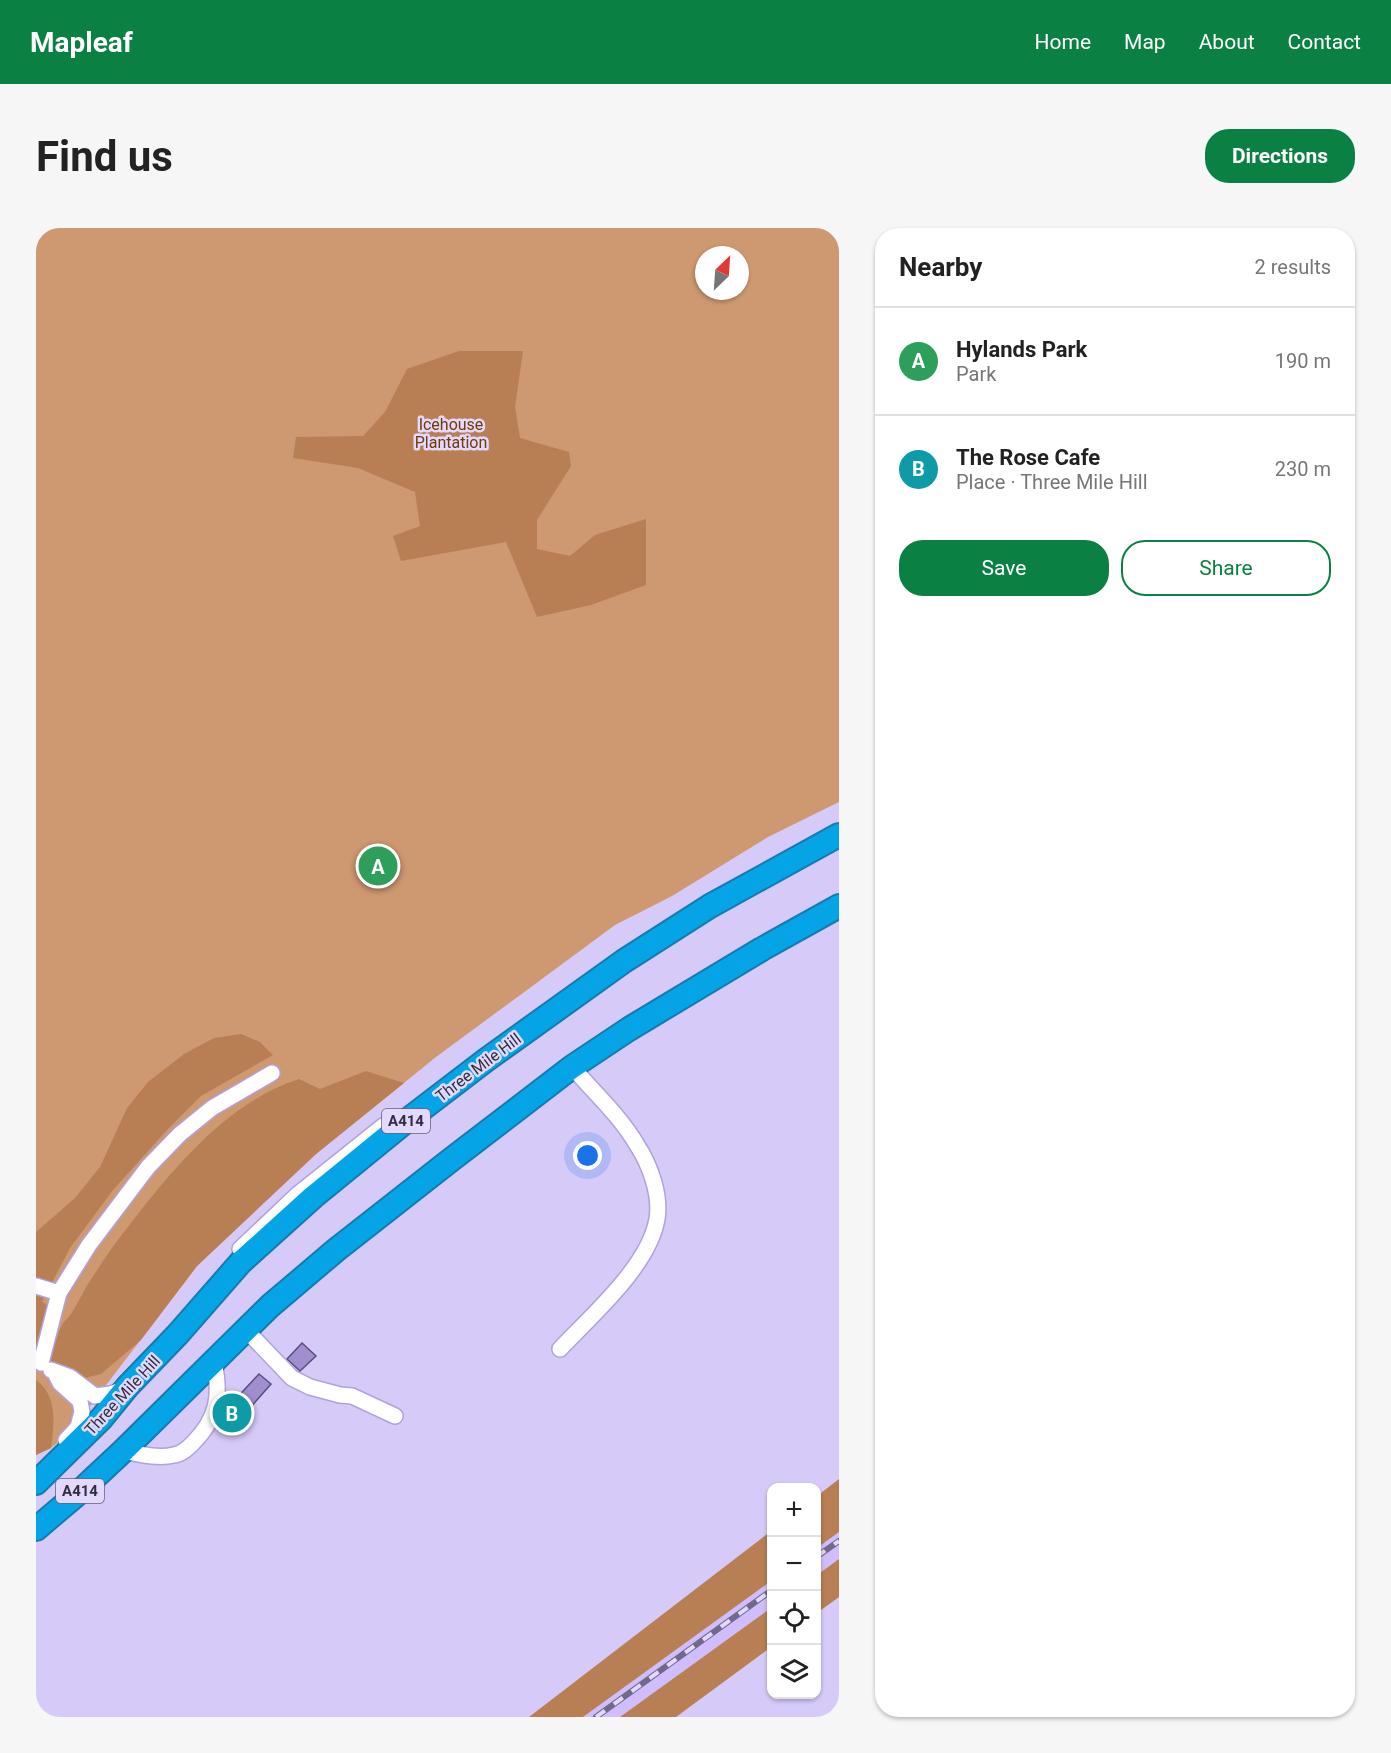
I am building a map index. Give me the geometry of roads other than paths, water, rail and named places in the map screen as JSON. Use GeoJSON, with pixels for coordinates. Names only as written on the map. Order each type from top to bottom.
{"type":"FeatureCollection","features":[{"type":"Feature","properties":{"kind":"highway","name":"Three Mile Hill"},"geometry":{"type":"LineString","coordinates":[[36,1483],[100,1419],[241,1262],[364,1155],[486,1060],[624,961],[730,895],[839,835]]}},
{"type":"Feature","properties":{"kind":"highway","name":"A414"},"geometry":{"type":"LineString","coordinates":[[36,1529],[123,1451],[270,1306],[336,1250],[572,1067],[670,1004],[839,906]]}},
{"type":"Feature","properties":{"kind":"lane"},"geometry":{"type":"LineString","coordinates":[[560,1349],[640,1261],[650,1241],[658,1212],[655,1187],[648,1164],[638,1146],[624,1125],[572,1067]]}},
{"type":"Feature","properties":{"kind":"lane"},"geometry":{"type":"LineString","coordinates":[[43,1365],[59,1293],[114,1209],[148,1167],[180,1134],[212,1108],[272,1073]]}},
{"type":"Feature","properties":{"kind":"lane"},"geometry":{"type":"LineString","coordinates":[[36,1287],[59,1293]]}},
{"type":"Feature","properties":{"kind":"lane"},"geometry":{"type":"LineString","coordinates":[[246,1330],[292,1378],[310,1387],[352,1396],[395,1416]]}},
{"type":"Feature","properties":{"kind":"lane"},"geometry":{"type":"LineString","coordinates":[[123,1451],[164,1456],[176,1455],[186,1450],[209,1424],[218,1396],[214,1362]]}},
{"type":"Feature","properties":{"kind":"lane"},"geometry":{"type":"LineString","coordinates":[[43,1365],[70,1377],[95,1396],[111,1394],[128,1386]]}},
{"type":"Feature","properties":{"kind":"lane"},"geometry":{"type":"LineString","coordinates":[[36,1469],[72,1435],[78,1427],[82,1412],[80,1401],[43,1365]]}},
{"type":"Feature","properties":{"kind":"railway"},"geometry":{"type":"LineString","coordinates":[[821,1554],[839,1541]]}},
{"type":"Feature","properties":{"kind":"railway"},"geometry":{"type":"LineString","coordinates":[[596,1717],[771,1591]]}},
{"type":"Feature","properties":{"kind":"place","name":"Hylands Park"},"geometry":{"type":"Point","coordinates":[378,866]}},
{"type":"Feature","properties":{"kind":"place","name":"The Rose Cafe"},"geometry":{"type":"Point","coordinates":[232,1413]}},
{"type":"Feature","properties":{"kind":"park label","name":"Icehouse Plantation"},"geometry":{"type":"Point","coordinates":[451,433]}}]}
